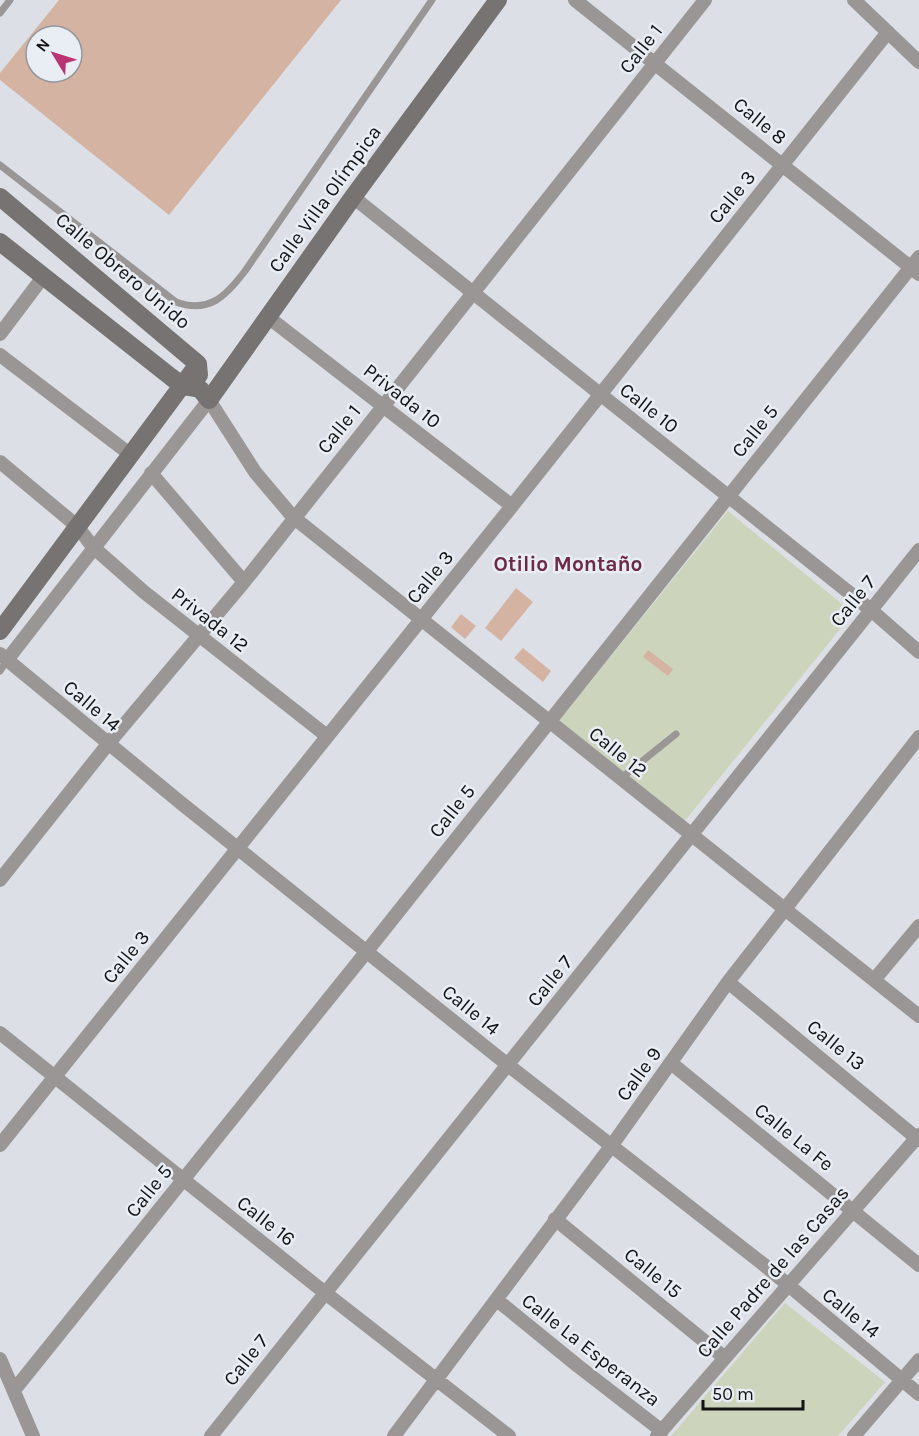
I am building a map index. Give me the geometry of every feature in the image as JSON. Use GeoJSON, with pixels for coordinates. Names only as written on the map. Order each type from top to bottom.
{"type":"FeatureCollection","features":[{"type":"Feature","properties":{"kind":"street","name":"Calle Villa Olímpica"},"geometry":{"type":"LineString","coordinates":[[0,631],[131,455],[197,392],[268,317],[498,0]]}},
{"type":"Feature","properties":{"kind":"street","name":"Calle 8"},"geometry":{"type":"LineString","coordinates":[[575,0],[783,165],[916,266]]}},
{"type":"Feature","properties":{"kind":"street","name":"Calle 1"},"geometry":{"type":"LineString","coordinates":[[0,880],[108,744],[243,582],[705,0]]}},
{"type":"Feature","properties":{"kind":"street"},"geometry":{"type":"LineString","coordinates":[[854,0],[919,62]]}},
{"type":"Feature","properties":{"kind":"street","name":"Calle 3"},"geometry":{"type":"LineString","coordinates":[[0,1145],[888,32]]}},
{"type":"Feature","properties":{"kind":"street","name":"Calle Obrero Unido"},"geometry":{"type":"LineString","coordinates":[[0,197],[198,364],[197,392]]}},
{"type":"Feature","properties":{"kind":"street","name":"Calle 10"},"geometry":{"type":"LineString","coordinates":[[353,197],[871,610],[919,652]]}},
{"type":"Feature","properties":{"kind":"street","name":"Calle Obrero Unido"},"geometry":{"type":"LineString","coordinates":[[0,242],[44,278],[197,392],[255,472],[293,517]]}},
{"type":"Feature","properties":{"kind":"street","name":"Calle 5"},"geometry":{"type":"LineString","coordinates":[[15,1389],[728,496],[916,266]]}},
{"type":"Feature","properties":{"kind":"street"},"geometry":{"type":"LineString","coordinates":[[0,334],[44,278]]}},
{"type":"Feature","properties":{"kind":"street","name":"Privada 10"},"geometry":{"type":"LineString","coordinates":[[268,317],[512,506]]}},
{"type":"Feature","properties":{"kind":"street"},"geometry":{"type":"LineString","coordinates":[[0,355],[131,455]]}},
{"type":"Feature","properties":{"kind":"street"},"geometry":{"type":"LineString","coordinates":[[2,661],[151,473],[197,392]]}},
{"type":"Feature","properties":{"kind":"street","name":"Privada 12"},"geometry":{"type":"LineString","coordinates":[[0,462],[77,526],[93,547],[144,592],[327,736]]}},
{"type":"Feature","properties":{"kind":"street"},"geometry":{"type":"LineString","coordinates":[[151,473],[243,582]]}},
{"type":"Feature","properties":{"kind":"street","name":"Calle 12"},"geometry":{"type":"LineString","coordinates":[[293,517],[919,1016]]}},
{"type":"Feature","properties":{"kind":"street","name":"Calle 7"},"geometry":{"type":"LineString","coordinates":[[211,1436],[919,550]]}},
{"type":"Feature","properties":{"kind":"street","name":"Calle 14"},"geometry":{"type":"LineString","coordinates":[[2,661],[508,1065],[612,1144],[919,1394]]}},
{"type":"Feature","properties":{"kind":"street","name":"Calle 9"},"geometry":{"type":"LineString","coordinates":[[396,1435],[612,1144],[728,982],[919,737]]}},
{"type":"Feature","properties":{"kind":"street"},"geometry":{"type":"LineString","coordinates":[[874,980],[919,926]]}},
{"type":"Feature","properties":{"kind":"street","name":"Calle 13"},"geometry":{"type":"LineString","coordinates":[[728,982],[918,1137]]}},
{"type":"Feature","properties":{"kind":"street","name":"Calle 16"},"geometry":{"type":"LineString","coordinates":[[0,1033],[182,1180],[509,1436]]}},
{"type":"Feature","properties":{"kind":"street","name":"Calle La Fe"},"geometry":{"type":"LineString","coordinates":[[671,1063],[919,1265]]}},
{"type":"Feature","properties":{"kind":"street","name":"Calle Padre de las Casas"},"geometry":{"type":"LineString","coordinates":[[660,1434],[918,1137]]}},
{"type":"Feature","properties":{"kind":"street","name":"Calle 15"},"geometry":{"type":"LineString","coordinates":[[555,1219],[725,1359]]}},
{"type":"Feature","properties":{"kind":"street","name":"Calle La Esperanza"},"geometry":{"type":"LineString","coordinates":[[497,1300],[660,1434]]}},
{"type":"Feature","properties":{"kind":"street"},"geometry":{"type":"LineString","coordinates":[[0,1359],[15,1389],[33,1436]]}},
{"type":"Feature","properties":{"kind":"street"},"geometry":{"type":"LineString","coordinates":[[854,1436],[919,1360]]}},
{"type":"Feature","properties":{"kind":"lane"},"geometry":{"type":"LineString","coordinates":[[0,13],[10,0]]}},
{"type":"Feature","properties":{"kind":"lane"},"geometry":{"type":"LineString","coordinates":[[0,165],[176,302],[188,306],[202,306],[225,294],[245,271],[432,0]]}},
{"type":"Feature","properties":{"kind":"lane"},"geometry":{"type":"LineString","coordinates":[[620,779],[676,734]]}},
{"type":"Feature","properties":{"kind":"green space"},"geometry":{"type":"Polygon","coordinates":[[[728,511],[853,613],[683,823],[558,722],[728,511]]]}},
{"type":"Feature","properties":{"kind":"green space"},"geometry":{"type":"Polygon","coordinates":[[[785,1303],[885,1382],[838,1436],[671,1436],[785,1303]]]}},
{"type":"Feature","properties":{"kind":"building"},"geometry":{"type":"Polygon","coordinates":[[[59,0],[341,0],[169,215],[0,80],[0,73],[24,43],[24,84],[84,84],[84,24],[40,24],[59,0]]]}},
{"type":"Feature","properties":{"kind":"building"},"geometry":{"type":"Polygon","coordinates":[[[516,588],[533,602],[501,641],[485,628],[516,588]]]}},
{"type":"Feature","properties":{"kind":"building"},"geometry":{"type":"Polygon","coordinates":[[[461,614],[476,626],[465,639],[451,627],[461,614]]]}},
{"type":"Feature","properties":{"kind":"building"},"geometry":{"type":"Polygon","coordinates":[[[523,648],[551,671],[543,682],[514,658],[523,648]]]}},
{"type":"Feature","properties":{"kind":"building"},"geometry":{"type":"Polygon","coordinates":[[[648,650],[673,669],[668,676],[643,657],[648,650]]]}},
{"type":"Feature","properties":{"kind":"district","name":"Otilio Montaño"},"geometry":{"type":"Point","coordinates":[568,564]}}]}
